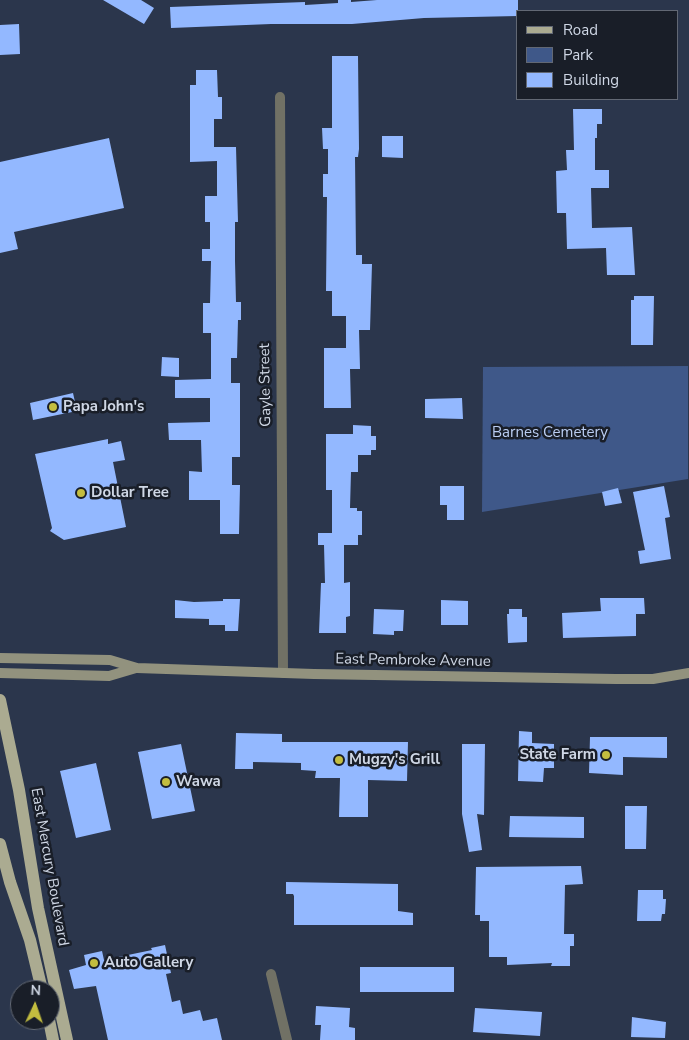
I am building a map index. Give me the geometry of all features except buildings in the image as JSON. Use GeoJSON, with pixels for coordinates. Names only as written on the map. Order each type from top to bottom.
{"type":"FeatureCollection","features":[{"type":"Feature","properties":{"kind":"main road","name":"East Pembroke Avenue"},"geometry":{"type":"LineString","coordinates":[[0,658],[110,660],[137,668],[283,673],[653,679],[689,673]]}},
{"type":"Feature","properties":{"kind":"main road","name":"East Pembroke Avenue"},"geometry":{"type":"LineString","coordinates":[[0,673],[109,676],[137,668]]}},
{"type":"Feature","properties":{"kind":"main road","name":"East Mercury Boulevard"},"geometry":{"type":"LineString","coordinates":[[0,700],[19,790],[38,908],[67,1040]]}},
{"type":"Feature","properties":{"kind":"main road","name":"East Mercury Boulevard"},"geometry":{"type":"LineString","coordinates":[[0,844],[10,882],[30,940],[40,980]]}},
{"type":"Feature","properties":{"kind":"street","name":"Gayle Street"},"geometry":{"type":"LineString","coordinates":[[280,97],[283,673]]}},
{"type":"Feature","properties":{"kind":"street"},"geometry":{"type":"LineString","coordinates":[[271,974],[286,1040]]}},
{"type":"Feature","properties":{"kind":"green space","name":"Barnes Cemetery"},"geometry":{"type":"Polygon","coordinates":[[[688,366],[688,479],[482,512],[483,367],[688,366]]]}},
{"type":"Feature","properties":{"kind":"place","name":"Papa John's"},"geometry":{"type":"Point","coordinates":[53,407]}},
{"type":"Feature","properties":{"kind":"place","name":"Dollar Tree"},"geometry":{"type":"Point","coordinates":[81,493]}},
{"type":"Feature","properties":{"kind":"place","name":"State Farm"},"geometry":{"type":"Point","coordinates":[606,755]}},
{"type":"Feature","properties":{"kind":"place","name":"Mugzy's Grill"},"geometry":{"type":"Point","coordinates":[339,760]}},
{"type":"Feature","properties":{"kind":"place","name":"Wawa"},"geometry":{"type":"Point","coordinates":[166,782]}},
{"type":"Feature","properties":{"kind":"place","name":"Auto Gallery"},"geometry":{"type":"Point","coordinates":[94,963]}}]}
